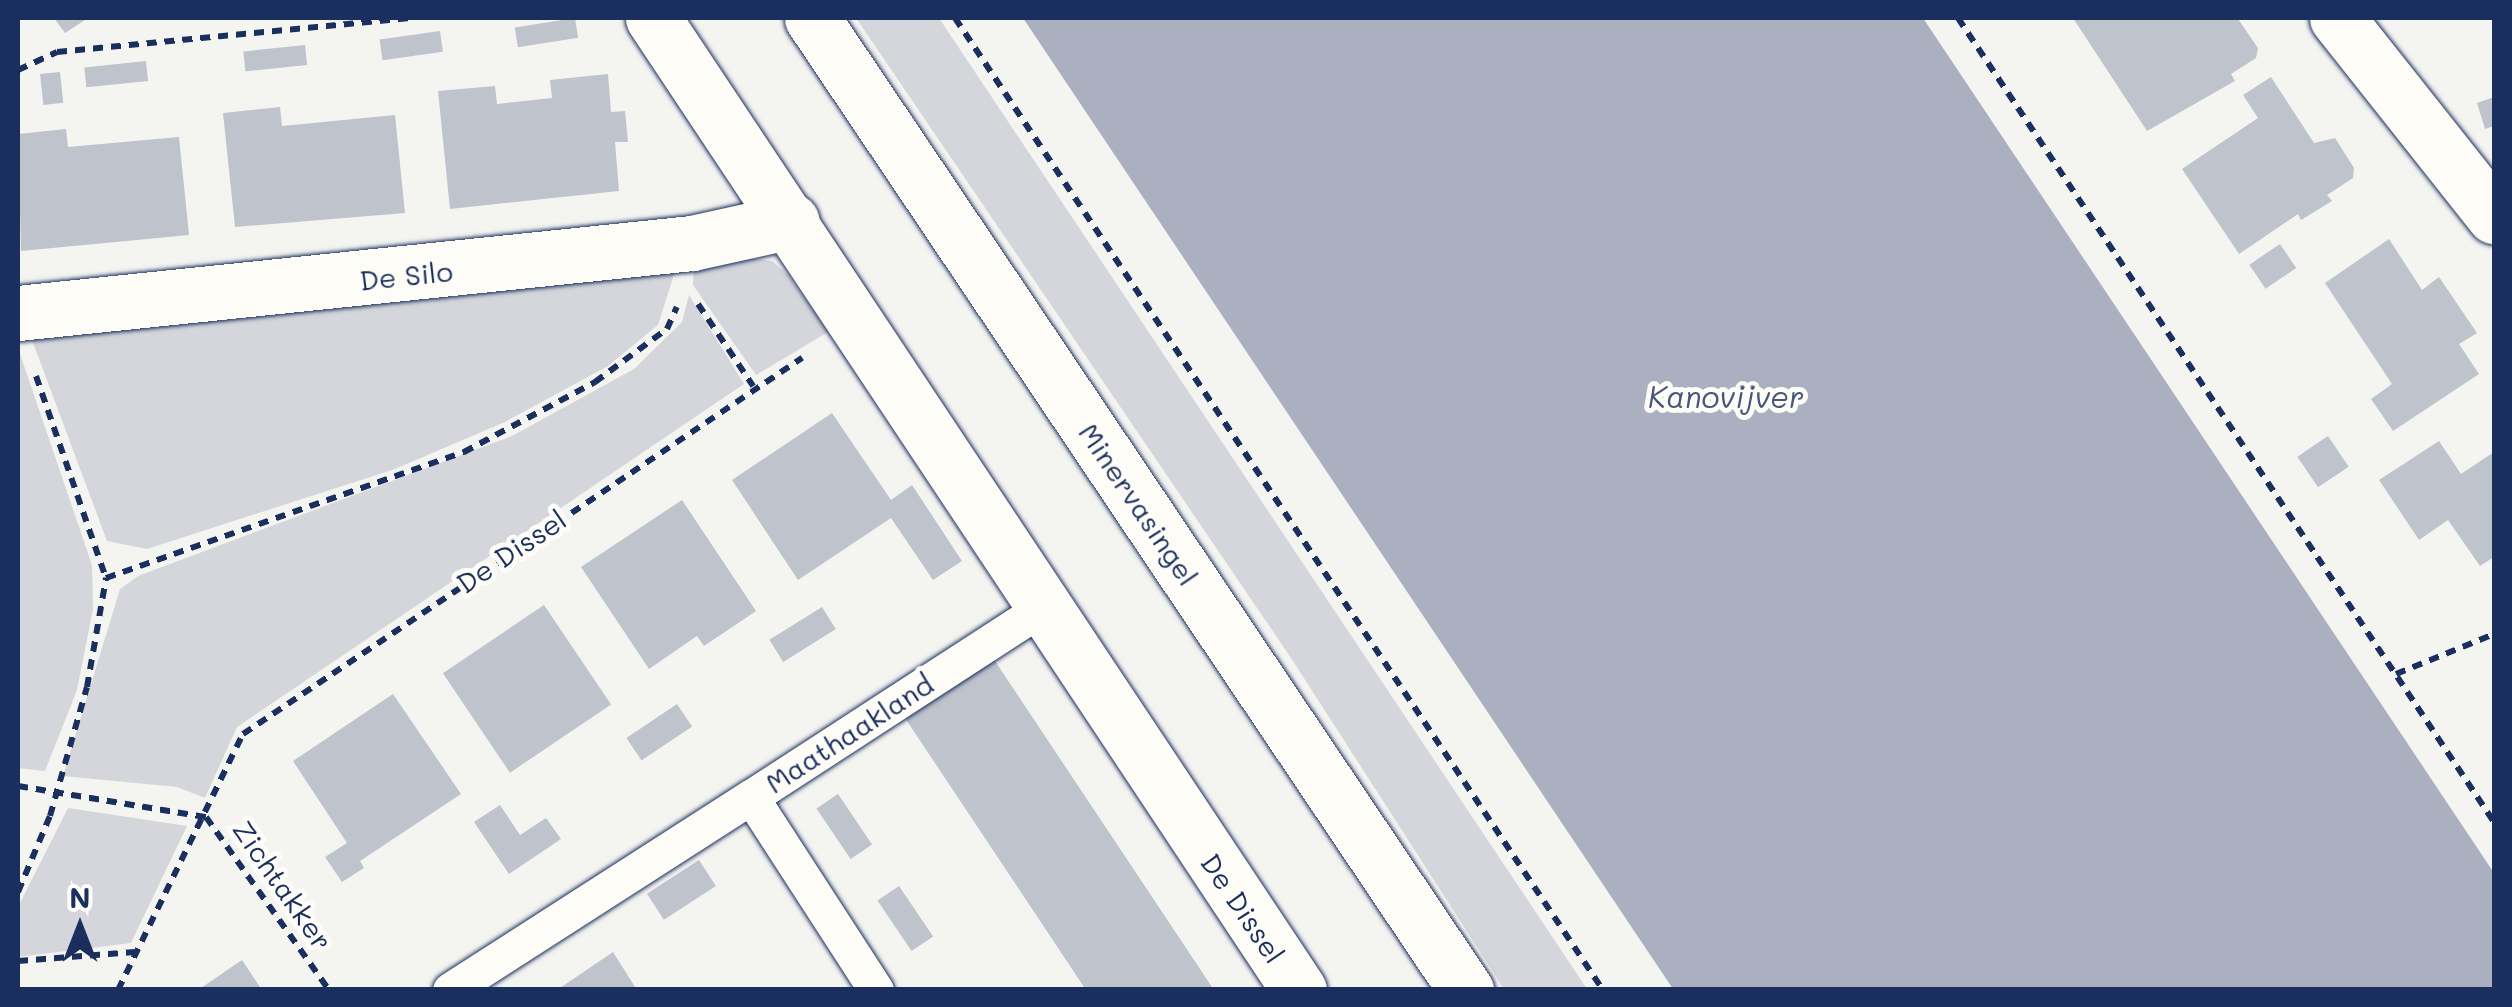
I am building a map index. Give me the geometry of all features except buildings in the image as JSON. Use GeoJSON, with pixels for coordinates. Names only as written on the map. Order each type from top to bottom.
{"type":"FeatureCollection","features":[{"type":"Feature","properties":{"kind":"street","name":"De Dissel"},"geometry":{"type":"LineString","coordinates":[[654,18],[792,221],[1040,610],[1298,990]]}},
{"type":"Feature","properties":{"kind":"street","name":"Minervasingel"},"geometry":{"type":"LineString","coordinates":[[812,18],[1466,990]]}},
{"type":"Feature","properties":{"kind":"street"},"geometry":{"type":"LineString","coordinates":[[2337,18],[2494,216]]}},
{"type":"Feature","properties":{"kind":"street","name":"De Silo"},"geometry":{"type":"LineString","coordinates":[[24,336],[689,265],[792,221]]}},
{"type":"Feature","properties":{"kind":"lane","name":"Maathaakland"},"geometry":{"type":"LineString","coordinates":[[876,990],[750,797],[1040,610]]}},
{"type":"Feature","properties":{"kind":"lane"},"geometry":{"type":"LineString","coordinates":[[450,990],[750,797]]}},
{"type":"Feature","properties":{"kind":"path"},"geometry":{"type":"LineString","coordinates":[[18,70],[57,52],[412,18]]}},
{"type":"Feature","properties":{"kind":"path"},"geometry":{"type":"LineString","coordinates":[[955,18],[1602,990]]}},
{"type":"Feature","properties":{"kind":"path"},"geometry":{"type":"LineString","coordinates":[[1958,18],[2494,822]]}},
{"type":"Feature","properties":{"kind":"path"},"geometry":{"type":"LineString","coordinates":[[689,265],[754,386]]}},
{"type":"Feature","properties":{"kind":"path"},"geometry":{"type":"LineString","coordinates":[[106,578],[464,452],[595,382],[667,330],[689,265]]}},
{"type":"Feature","properties":{"kind":"path","name":"De Dissel"},"geometry":{"type":"LineString","coordinates":[[118,990],[244,734],[754,386],[858,325]]}},
{"type":"Feature","properties":{"kind":"path"},"geometry":{"type":"LineString","coordinates":[[18,892],[87,687],[106,578],[24,336]]}},
{"type":"Feature","properties":{"kind":"path"},"geometry":{"type":"LineString","coordinates":[[2396,674],[2494,634]]}},
{"type":"Feature","properties":{"kind":"path","name":"Zichtakker"},"geometry":{"type":"LineString","coordinates":[[18,786],[206,817],[329,990]]}},
{"type":"Feature","properties":{"kind":"path"},"geometry":{"type":"LineString","coordinates":[[18,961],[135,952]]}},
{"type":"Feature","properties":{"kind":"shaded area"},"geometry":{"type":"Polygon","coordinates":[[[856,18],[939,18],[1587,989],[1504,989],[1291,658],[856,18]]]}},
{"type":"Feature","properties":{"kind":"shaded area"},"geometry":{"type":"Polygon","coordinates":[[[749,258],[772,261],[788,275],[828,332],[756,375],[693,285],[694,265],[749,258]]]}},
{"type":"Feature","properties":{"kind":"shaded area"},"geometry":{"type":"Polygon","coordinates":[[[676,268],[658,325],[608,366],[505,422],[395,469],[147,549],[107,541],[29,332],[676,268]]]}},
{"type":"Feature","properties":{"kind":"shaded area"},"geometry":{"type":"Polygon","coordinates":[[[689,295],[744,384],[237,727],[205,798],[177,787],[63,776],[120,589],[138,576],[512,436],[634,369],[682,322],[689,295]]]}},
{"type":"Feature","properties":{"kind":"shaded area"},"geometry":{"type":"Polygon","coordinates":[[[18,348],[92,565],[93,609],[77,690],[45,771],[18,768],[18,348]]]}},
{"type":"Feature","properties":{"kind":"shaded area"},"geometry":{"type":"Polygon","coordinates":[[[68,808],[187,826],[131,943],[18,957],[18,907],[68,808]]]}},
{"type":"Feature","properties":{"kind":"water","name":"Kanovijver"},"geometry":{"type":"Polygon","coordinates":[[[1023,18],[1923,18],[2494,873],[2494,989],[1673,989],[1023,18]]]}}]}
